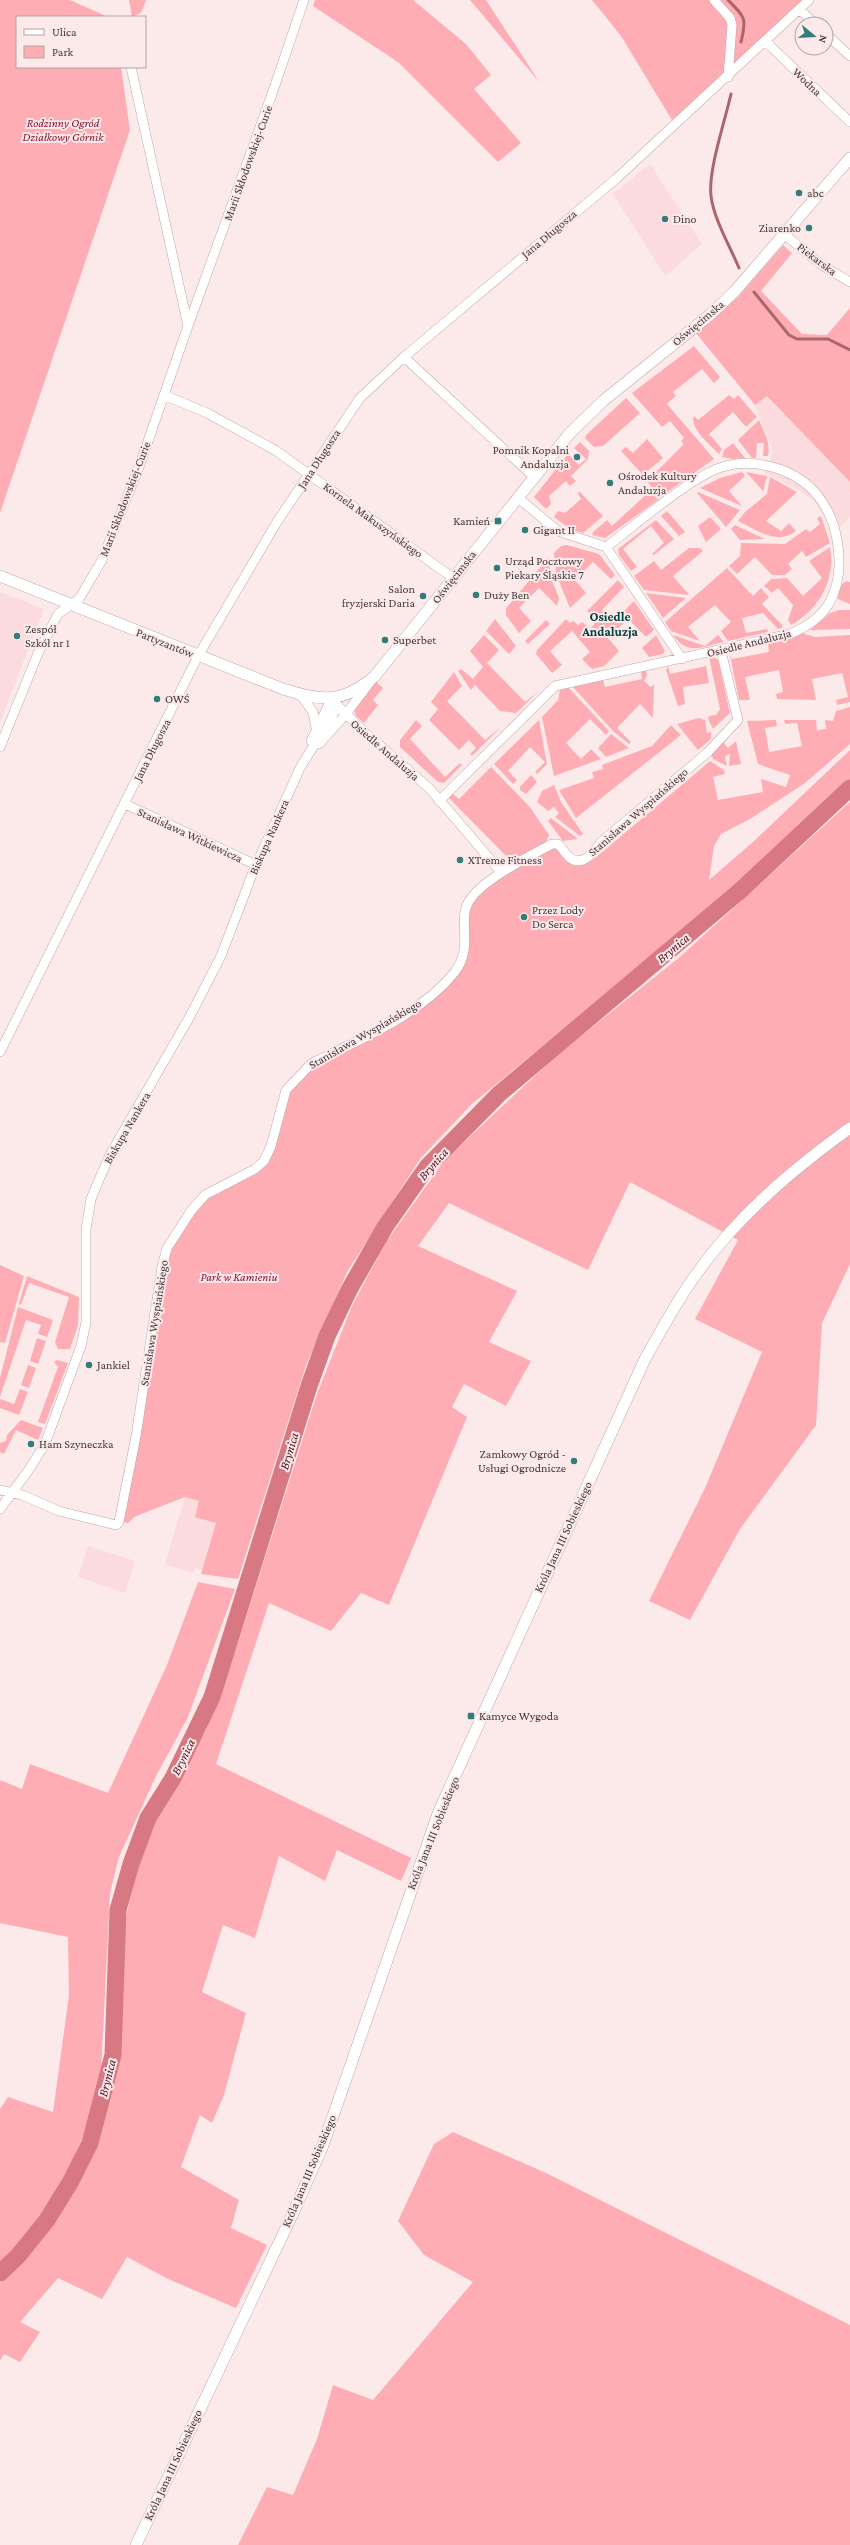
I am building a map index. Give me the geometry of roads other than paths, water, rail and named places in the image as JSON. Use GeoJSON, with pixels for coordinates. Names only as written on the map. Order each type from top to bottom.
{"type":"FeatureCollection","features":[{"type":"Feature","properties":{"kind":"street","name":"Marii Skłodowskiej-Curie"},"geometry":{"type":"LineString","coordinates":[[0,747],[42,645],[58,614],[80,599],[102,560],[129,496],[304,0]]}},
{"type":"Feature","properties":{"kind":"street"},"geometry":{"type":"LineString","coordinates":[[714,0],[730,18],[732,25],[728,77]]}},
{"type":"Feature","properties":{"kind":"street","name":"Jana Długosza"},"geometry":{"type":"LineString","coordinates":[[0,1052],[198,656],[262,547],[360,398],[404,357],[616,178],[766,42],[809,0]]}},
{"type":"Feature","properties":{"kind":"street"},"geometry":{"type":"LineString","coordinates":[[800,10],[806,16]]}},
{"type":"Feature","properties":{"kind":"street"},"geometry":{"type":"LineString","coordinates":[[834,41],[850,56]]}},
{"type":"Feature","properties":{"kind":"street","name":"Wodna"},"geometry":{"type":"LineString","coordinates":[[766,42],[850,122]]}},
{"type":"Feature","properties":{"kind":"street"},"geometry":{"type":"LineString","coordinates":[[131,68],[188,326]]}},
{"type":"Feature","properties":{"kind":"street","name":"Oświęcimska"},"geometry":{"type":"LineString","coordinates":[[345,715],[517,497],[570,433],[602,401],[711,314],[735,291],[850,158]]}},
{"type":"Feature","properties":{"kind":"street","name":"Piekarska"},"geometry":{"type":"LineString","coordinates":[[784,234],[823,266],[850,282]]}},
{"type":"Feature","properties":{"kind":"street"},"geometry":{"type":"LineString","coordinates":[[404,357],[534,476]]}},
{"type":"Feature","properties":{"kind":"street","name":"Kornela Makuszyńskiego"},"geometry":{"type":"LineString","coordinates":[[164,395],[236,427],[309,474],[453,578]]}},
{"type":"Feature","properties":{"kind":"street","name":"Osiedle Andaluzja"},"geometry":{"type":"LineString","coordinates":[[439,801],[555,686],[721,651],[790,634],[802,629],[820,615],[828,604],[838,571],[837,540],[830,517],[818,496],[798,478],[776,468],[755,463],[722,466],[687,487],[606,548]]}},
{"type":"Feature","properties":{"kind":"street"},"geometry":{"type":"LineString","coordinates":[[517,497],[558,531],[606,548],[682,659]]}},
{"type":"Feature","properties":{"kind":"street","name":"Partyzantów"},"geometry":{"type":"LineString","coordinates":[[0,576],[198,656],[300,694],[335,703]]}},
{"type":"Feature","properties":{"kind":"street","name":"Stanisława Wyspiańskiego"},"geometry":{"type":"LineString","coordinates":[[12,1492],[59,1511],[116,1525],[119,1522],[136,1436],[164,1256],[174,1236],[191,1211],[205,1195],[255,1169],[264,1161],[271,1146],[282,1099],[300,1072],[311,1064],[410,1011],[431,995],[455,972],[463,954],[467,903],[501,872],[552,844],[558,844],[568,856],[575,860],[583,860],[592,854],[600,843],[707,752],[738,720],[721,651]]}},
{"type":"Feature","properties":{"kind":"street","name":"Oświęcimska"},"geometry":{"type":"LineString","coordinates":[[335,703],[374,677]]}},
{"type":"Feature","properties":{"kind":"street"},"geometry":{"type":"LineString","coordinates":[[300,694],[313,712],[316,728]]}},
{"type":"Feature","properties":{"kind":"street","name":"Osiedle Andaluzja"},"geometry":{"type":"LineString","coordinates":[[335,703],[345,715],[430,788],[439,801],[501,872]]}},
{"type":"Feature","properties":{"kind":"street","name":"Biskupa Nankera"},"geometry":{"type":"LineString","coordinates":[[307,755],[316,728],[335,703]]}},
{"type":"Feature","properties":{"kind":"street","name":"Biskupa Nankera"},"geometry":{"type":"LineString","coordinates":[[0,1509],[28,1471],[45,1444],[81,1346],[86,1315],[86,1229],[94,1190],[111,1153],[189,1018],[221,956],[256,865],[307,755],[335,703]]}},
{"type":"Feature","properties":{"kind":"street","name":"Biskupa Nankera"},"geometry":{"type":"LineString","coordinates":[[307,755],[345,715]]}},
{"type":"Feature","properties":{"kind":"street","name":"Stanisława Witkiewicza"},"geometry":{"type":"LineString","coordinates":[[125,804],[256,865]]}},
{"type":"Feature","properties":{"kind":"street","name":"Króla Jana III Sobieskiego"},"geometry":{"type":"LineString","coordinates":[[136,2545],[320,2151],[436,1818],[645,1359],[674,1307],[710,1257],[757,1204],[801,1164],[850,1128]]}},
{"type":"Feature","properties":{"kind":"street"},"geometry":{"type":"LineString","coordinates":[[0,1490],[12,1492]]}},
{"type":"Feature","properties":{"kind":"waterway"},"geometry":{"type":"LineString","coordinates":[[728,0],[738,10],[743,18],[744,28],[741,42]]}},
{"type":"Feature","properties":{"kind":"waterway"},"geometry":{"type":"LineString","coordinates":[[731,94],[714,159],[711,196],[715,214],[739,268]]}},
{"type":"Feature","properties":{"kind":"waterway"},"geometry":{"type":"LineString","coordinates":[[754,292],[789,335],[797,339],[828,339],[850,350]]}},
{"type":"Feature","properties":{"kind":"waterway","name":"Brynica"},"geometry":{"type":"LineString","coordinates":[[0,2273],[18,2256],[47,2220],[71,2181],[90,2143],[113,2055],[118,1910],[131,1864],[148,1818],[173,1778],[212,1697],[309,1386],[327,1336],[349,1290],[385,1227],[427,1167],[499,1094],[741,890],[850,788]]}},
{"type":"Feature","properties":{"kind":"place","name":"abc"},"geometry":{"type":"Point","coordinates":[799,193]}},
{"type":"Feature","properties":{"kind":"place","name":"Dino"},"geometry":{"type":"Point","coordinates":[665,219]}},
{"type":"Feature","properties":{"kind":"place","name":"Ziarenko"},"geometry":{"type":"Point","coordinates":[809,228]}},
{"type":"Feature","properties":{"kind":"place","name":"Pomnik Kopalni Andaluzja"},"geometry":{"type":"Point","coordinates":[577,457]}},
{"type":"Feature","properties":{"kind":"place","name":"Ośrodek Kultury Andaluzja"},"geometry":{"type":"Point","coordinates":[610,483]}},
{"type":"Feature","properties":{"kind":"place","name":"Kamień"},"geometry":{"type":"Point","coordinates":[498,521]}},
{"type":"Feature","properties":{"kind":"place","name":"Gigant II"},"geometry":{"type":"Point","coordinates":[525,530]}},
{"type":"Feature","properties":{"kind":"place","name":"Urząd Pocztowy Piekary Śląskie 7"},"geometry":{"type":"Point","coordinates":[497,568]}},
{"type":"Feature","properties":{"kind":"place","name":"Duży Ben"},"geometry":{"type":"Point","coordinates":[476,595]}},
{"type":"Feature","properties":{"kind":"place","name":"Salon fryzjerski Daria"},"geometry":{"type":"Point","coordinates":[423,596]}},
{"type":"Feature","properties":{"kind":"place","name":"Zespół Szkół nr 1"},"geometry":{"type":"Point","coordinates":[17,636]}},
{"type":"Feature","properties":{"kind":"place","name":"Superbet"},"geometry":{"type":"Point","coordinates":[385,640]}},
{"type":"Feature","properties":{"kind":"place","name":"OWŚ"},"geometry":{"type":"Point","coordinates":[157,699]}},
{"type":"Feature","properties":{"kind":"place","name":"XTreme Fitness"},"geometry":{"type":"Point","coordinates":[460,860]}},
{"type":"Feature","properties":{"kind":"place","name":"Przez Lody Do Serca"},"geometry":{"type":"Point","coordinates":[524,917]}},
{"type":"Feature","properties":{"kind":"place","name":"Jankiel"},"geometry":{"type":"Point","coordinates":[89,1365]}},
{"type":"Feature","properties":{"kind":"place","name":"Ham Szyneczka"},"geometry":{"type":"Point","coordinates":[31,1444]}},
{"type":"Feature","properties":{"kind":"place","name":"Zamkowy Ogród - Usługi Ogrodnicze"},"geometry":{"type":"Point","coordinates":[574,1461]}},
{"type":"Feature","properties":{"kind":"place","name":"Kamyce Wygoda"},"geometry":{"type":"Point","coordinates":[471,1716]}},
{"type":"Feature","properties":{"kind":"district","name":"Osiedle Andaluzja"},"geometry":{"type":"Point","coordinates":[610,624]}},
{"type":"Feature","properties":{"kind":"park label","name":"Rodzinny Ogród Działkowy Górnik"},"geometry":{"type":"Point","coordinates":[63,130]}},
{"type":"Feature","properties":{"kind":"park label","name":"Park w Kamieniu"},"geometry":{"type":"Point","coordinates":[239,1277]}}]}
